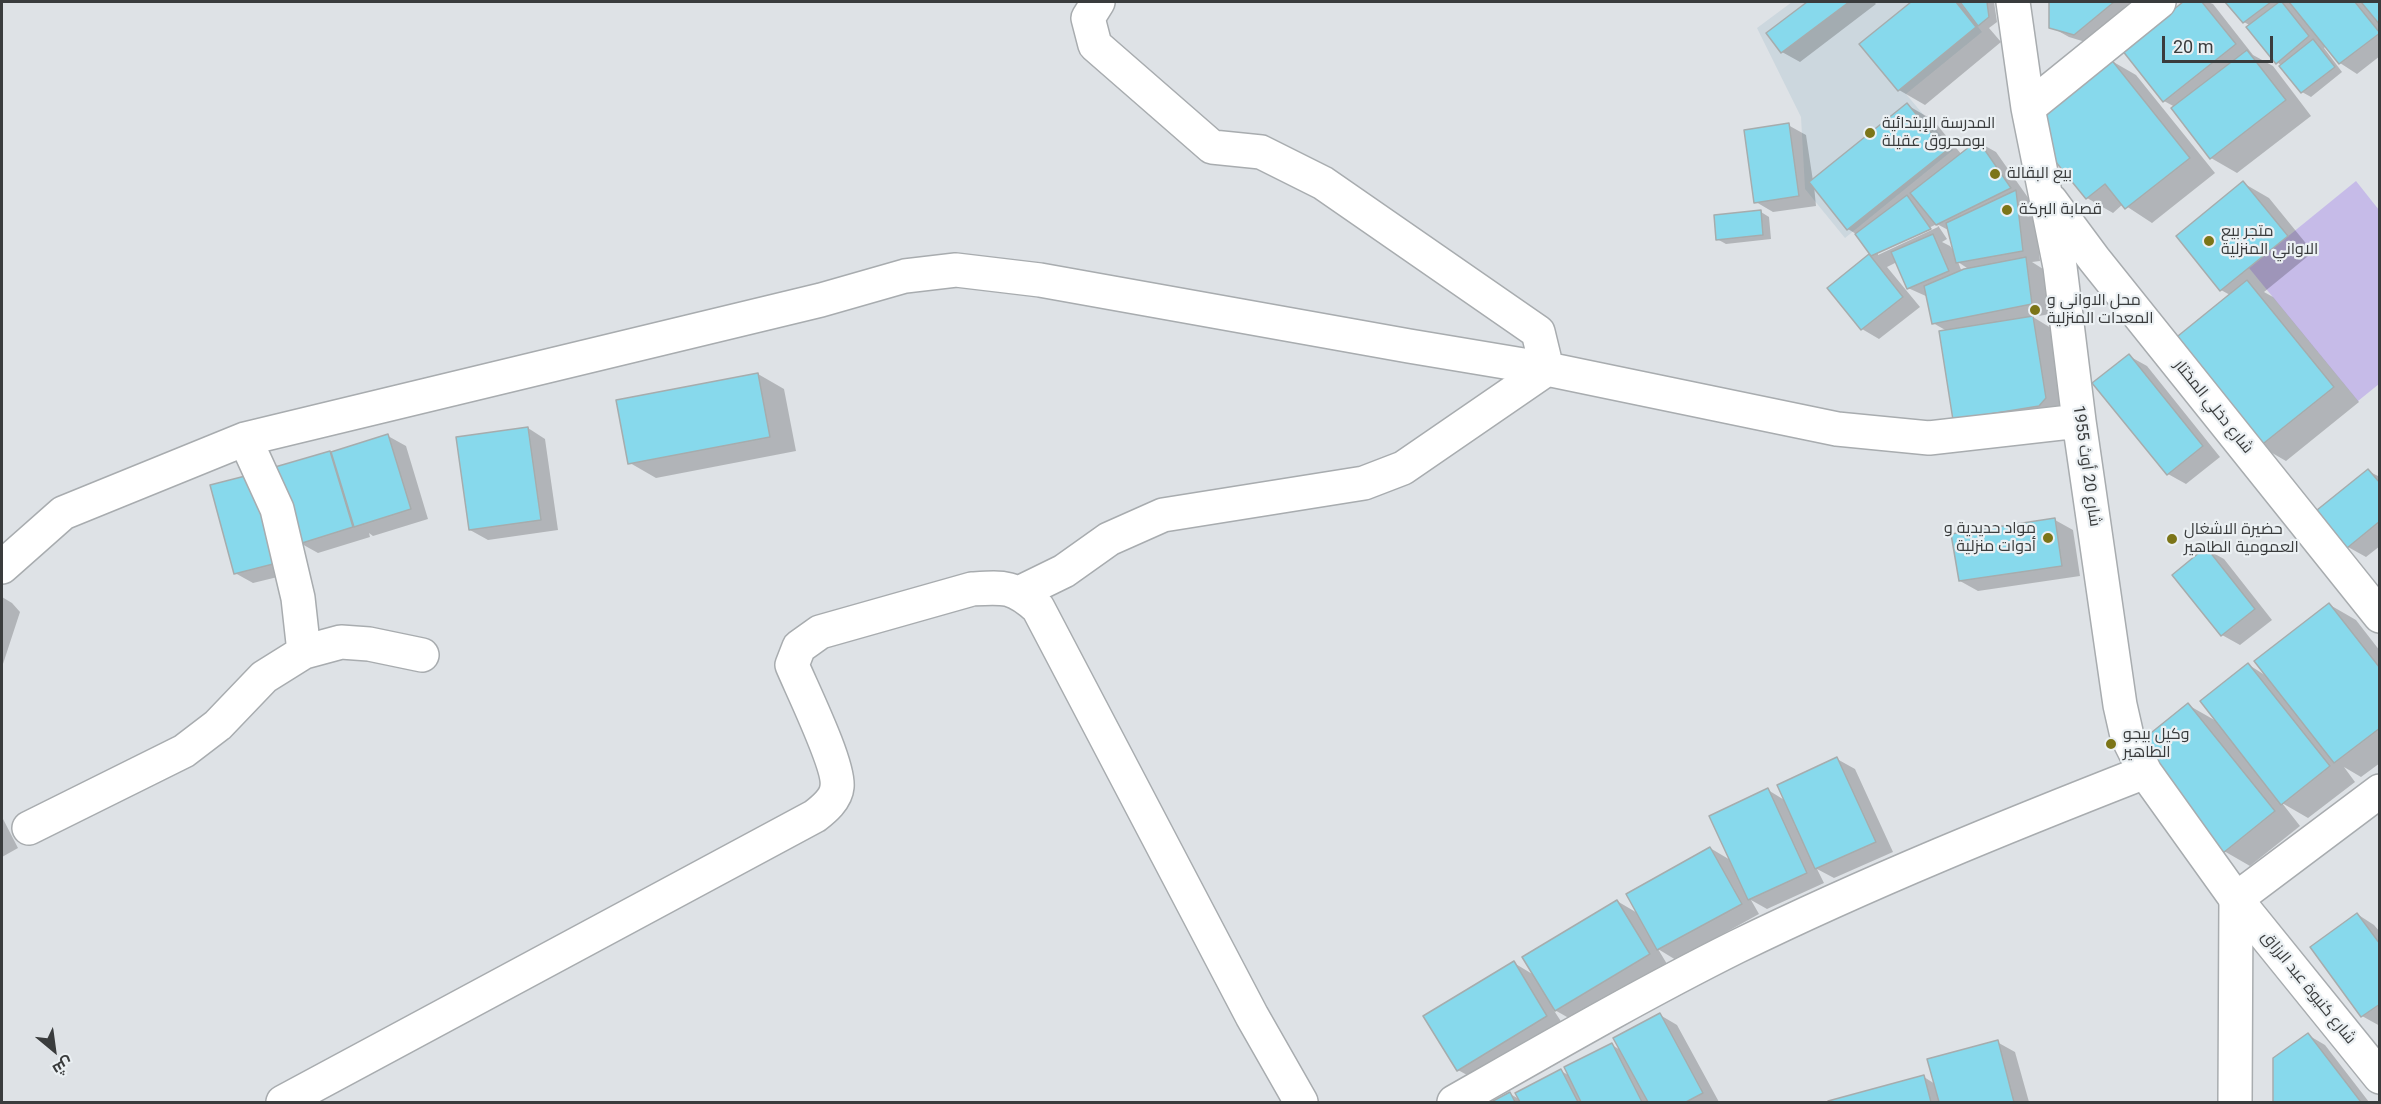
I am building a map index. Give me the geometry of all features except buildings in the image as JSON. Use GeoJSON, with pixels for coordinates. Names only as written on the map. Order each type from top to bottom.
{"type":"FeatureCollection","features":[{"type":"Feature","properties":{"kind":"street"},"geometry":{"type":"LineString","coordinates":[[1098,2],[1088,18],[1095,45],[1212,147],[1261,152],[1323,183],[1538,332],[1547,369]]}},
{"type":"Feature","properties":{"kind":"street","name":"شارع 20 أوث 1955"},"geometry":{"type":"LineString","coordinates":[[2013,2],[2028,108],[2048,197],[2060,267],[2079,421],[2120,705],[2127,736],[2145,772],[2236,899]]}},
{"type":"Feature","properties":{"kind":"street"},"geometry":{"type":"LineString","coordinates":[[2028,108],[2159,2]]}},
{"type":"Feature","properties":{"kind":"street","name":"شارع دخلي المختار"},"geometry":{"type":"LineString","coordinates":[[2048,197],[2094,260],[2379,616]]}},
{"type":"Feature","properties":{"kind":"street"},"geometry":{"type":"LineString","coordinates":[[2060,267],[2073,260],[2094,260]]}},
{"type":"Feature","properties":{"kind":"street"},"geometry":{"type":"LineString","coordinates":[[2,567],[63,513],[245,439],[821,300],[906,276],[956,270],[1040,280],[1547,369],[1837,429],[1929,438],[2079,421]]}},
{"type":"Feature","properties":{"kind":"street"},"geometry":{"type":"LineString","coordinates":[[1021,592],[1064,571],[1109,539],[1162,514],[1364,483],[1403,468],[1547,369]]}},
{"type":"Feature","properties":{"kind":"street"},"geometry":{"type":"LineString","coordinates":[[245,439],[277,509],[298,598],[304,652]]}},
{"type":"Feature","properties":{"kind":"street"},"geometry":{"type":"LineString","coordinates":[[283,1102],[815,816],[828,805],[837,788],[835,767],[792,665],[799,646],[820,632],[972,589],[997,587],[1021,592],[1038,608],[1252,1016],[1301,1102]]}},
{"type":"Feature","properties":{"kind":"street"},"geometry":{"type":"LineString","coordinates":[[29,828],[184,751],[218,725],[264,677],[304,652],[341,642],[369,644],[422,655]]}},
{"type":"Feature","properties":{"kind":"street"},"geometry":{"type":"LineString","coordinates":[[1454,1102],[1541,1052],[1735,948],[1906,868],[2145,772]]}},
{"type":"Feature","properties":{"kind":"street"},"geometry":{"type":"LineString","coordinates":[[2235,1102],[2236,899],[2379,791]]}},
{"type":"Feature","properties":{"kind":"street","name":"شارع كنيوة عبد الرزاق"},"geometry":{"type":"LineString","coordinates":[[2236,899],[2379,1077]]}},
{"type":"Feature","properties":{"kind":"shaded area","name":"المدرسة الإبتدائية بومحروق عقيلة"},"geometry":{"type":"Polygon","coordinates":[[[1792,2],[1959,2],[1982,32],[1906,94],[1953,150],[1845,238],[1805,189],[1801,117],[1757,28],[1792,2]]]}},
{"type":"Feature","properties":{"kind":"shaded area"},"geometry":{"type":"Polygon","coordinates":[[[2356,181],[2379,210],[2379,384],[2358,401],[2249,268],[2356,181]]]}},
{"type":"Feature","properties":{"kind":"place","name":"المدرسة الإبتدائية بومحروق عقيلة"},"geometry":{"type":"Point","coordinates":[1870,133]}},
{"type":"Feature","properties":{"kind":"place","name":"بيع البقالة"},"geometry":{"type":"Point","coordinates":[1995,174]}},
{"type":"Feature","properties":{"kind":"place","name":"قصابة البركة"},"geometry":{"type":"Point","coordinates":[2007,210]}},
{"type":"Feature","properties":{"kind":"place","name":"متجر بيع الاواني المنزلية"},"geometry":{"type":"Point","coordinates":[2209,241]}},
{"type":"Feature","properties":{"kind":"place","name":"محل الاواني و المعدات المنزلية"},"geometry":{"type":"Point","coordinates":[2035,310]}},
{"type":"Feature","properties":{"kind":"place","name":"مواد حديدية و أدوات منزلية"},"geometry":{"type":"Point","coordinates":[2048,538]}},
{"type":"Feature","properties":{"kind":"place","name":"حضيرة الاشغال العمومية الطاهير"},"geometry":{"type":"Point","coordinates":[2172,539]}},
{"type":"Feature","properties":{"kind":"place","name":"وكيل بيجو الطاهير"},"geometry":{"type":"Point","coordinates":[2111,744]}}]}
